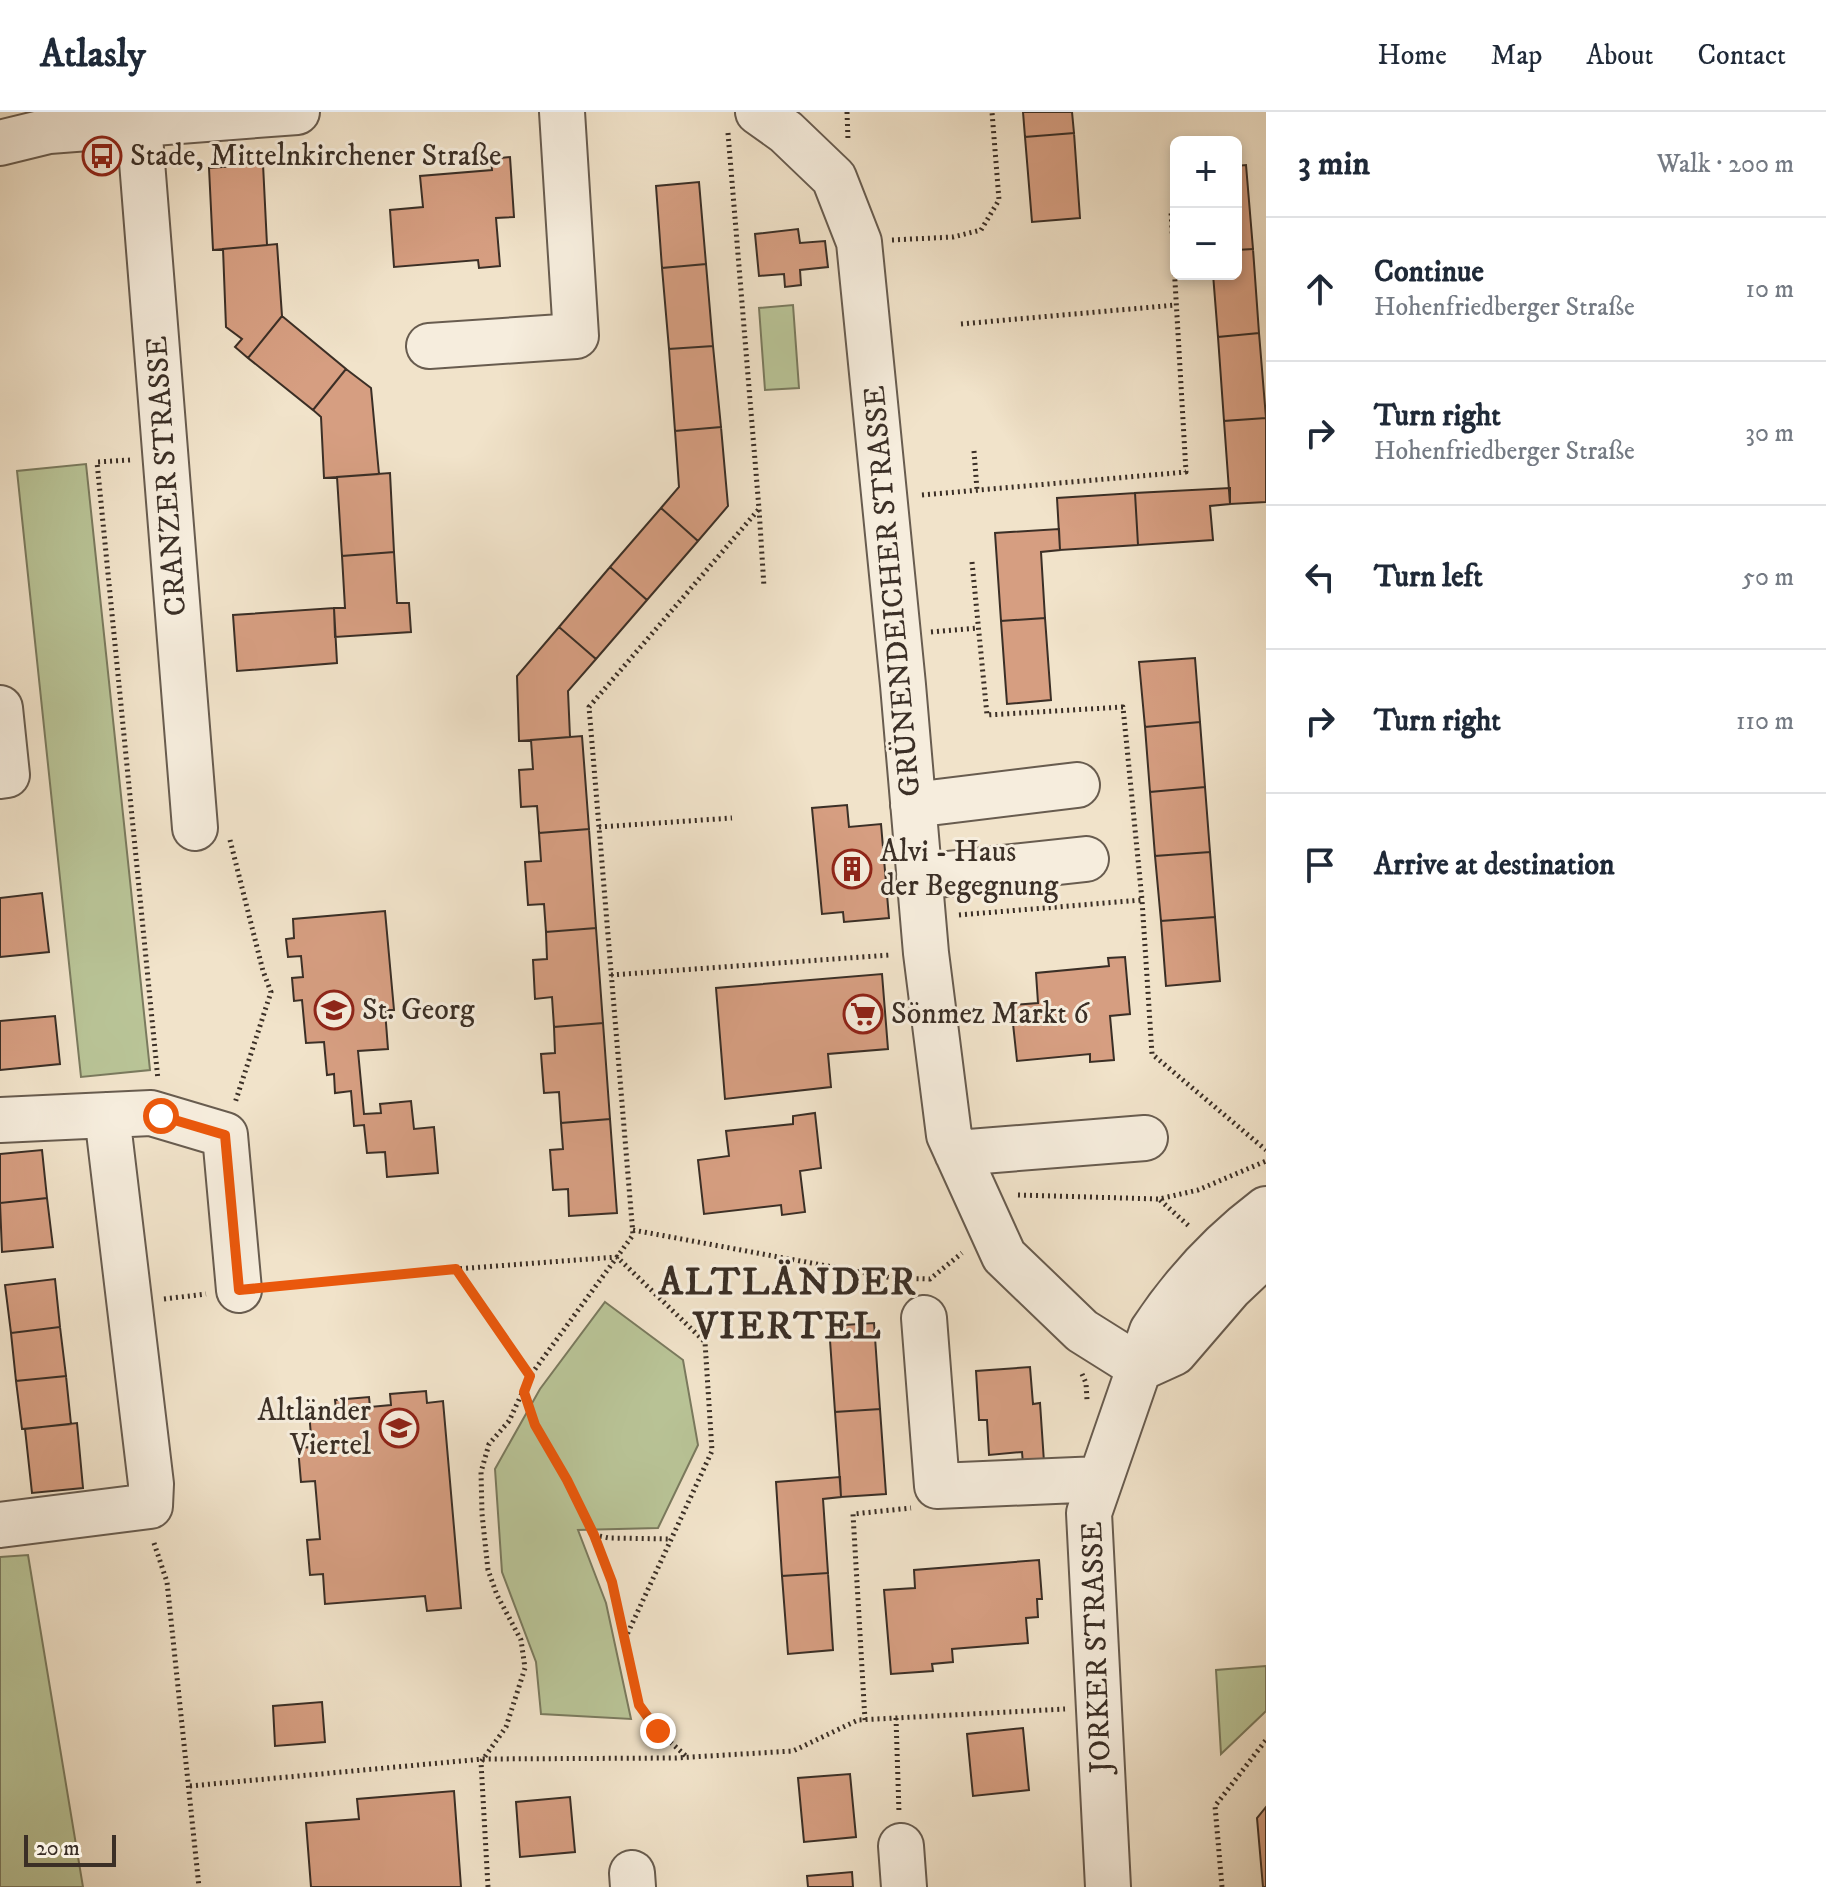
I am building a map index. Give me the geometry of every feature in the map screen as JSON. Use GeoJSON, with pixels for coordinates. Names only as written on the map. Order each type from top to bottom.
{"type":"FeatureCollection","features":[{"type":"Feature","properties":{"kind":"street"},"geometry":{"type":"LineString","coordinates":[[0,143],[48,122],[139,124],[297,112]]}},
{"type":"Feature","properties":{"kind":"street"},"geometry":{"type":"LineString","coordinates":[[429,346],[576,336],[562,112]]}},
{"type":"Feature","properties":{"kind":"street","name":"GRÜNENDEICHER STRASSE"},"geometry":{"type":"LineString","coordinates":[[742,120],[786,132],[834,178],[859,242],[922,916],[949,1135],[1004,1256],[1082,1331],[1141,1368]]}},
{"type":"Feature","properties":{"kind":"street","name":"CRANZER STRASSE"},"geometry":{"type":"LineString","coordinates":[[139,124],[195,828]]}},
{"type":"Feature","properties":{"kind":"street"},"geometry":{"type":"LineString","coordinates":[[0,708],[7,775],[0,776]]}},
{"type":"Feature","properties":{"kind":"street"},"geometry":{"type":"LineString","coordinates":[[913,805],[1077,785]]}},
{"type":"Feature","properties":{"kind":"street"},"geometry":{"type":"LineString","coordinates":[[922,916],[1086,859]]}},
{"type":"Feature","properties":{"kind":"street"},"geometry":{"type":"LineString","coordinates":[[0,1120],[151,1113],[225,1135],[239,1290]]}},
{"type":"Feature","properties":{"kind":"street"},"geometry":{"type":"LineString","coordinates":[[0,1525],[150,1506],[151,1484],[107,1115]]}},
{"type":"Feature","properties":{"kind":"street"},"geometry":{"type":"LineString","coordinates":[[957,1153],[1145,1138]]}},
{"type":"Feature","properties":{"kind":"street","name":"JORKER STRASSE"},"geometry":{"type":"LineString","coordinates":[[1108,1887],[1089,1513],[1152,1331],[1168,1307],[1216,1252],[1266,1209]]}},
{"type":"Feature","properties":{"kind":"street"},"geometry":{"type":"LineString","coordinates":[[1141,1368],[1174,1353],[1230,1288],[1266,1254]]}},
{"type":"Feature","properties":{"kind":"street"},"geometry":{"type":"LineString","coordinates":[[924,1318],[937,1486],[1100,1479]]}},
{"type":"Feature","properties":{"kind":"path"},"geometry":{"type":"LineString","coordinates":[[859,242],[953,237],[981,230],[999,200],[992,112]]}},
{"type":"Feature","properties":{"kind":"path"},"geometry":{"type":"LineString","coordinates":[[742,120],[764,587]]}},
{"type":"Feature","properties":{"kind":"path"},"geometry":{"type":"LineString","coordinates":[[885,498],[1186,472],[1175,280]]}},
{"type":"Feature","properties":{"kind":"path"},"geometry":{"type":"LineString","coordinates":[[961,324],[1176,305]]}},
{"type":"Feature","properties":{"kind":"path"},"geometry":{"type":"LineString","coordinates":[[974,451],[977,490]]}},
{"type":"Feature","properties":{"kind":"path"},"geometry":{"type":"LineString","coordinates":[[161,1116],[97,462],[166,458]]}},
{"type":"Feature","properties":{"kind":"path"},"geometry":{"type":"LineString","coordinates":[[488,1887],[481,1762],[506,1727],[525,1668],[521,1640],[497,1595],[488,1570],[481,1472],[489,1444],[509,1421],[530,1376],[633,1235],[589,707],[759,509]]}},
{"type":"Feature","properties":{"kind":"path"},"geometry":{"type":"LineString","coordinates":[[972,562],[987,715],[1123,707],[1142,900],[1152,1054],[1266,1150]]}},
{"type":"Feature","properties":{"kind":"path"},"geometry":{"type":"LineString","coordinates":[[599,827],[732,818]]}},
{"type":"Feature","properties":{"kind":"path"},"geometry":{"type":"LineString","coordinates":[[195,828],[226,828],[271,992],[225,1135]]}},
{"type":"Feature","properties":{"kind":"path"},"geometry":{"type":"LineString","coordinates":[[611,975],[922,916],[1142,900]]}},
{"type":"Feature","properties":{"kind":"path"},"geometry":{"type":"LineString","coordinates":[[633,1230],[892,1278],[930,1279],[984,1211],[1159,1199],[1198,1190],[1266,1161]]}},
{"type":"Feature","properties":{"kind":"path"},"geometry":{"type":"LineString","coordinates":[[1159,1199],[1196,1233]]}},
{"type":"Feature","properties":{"kind":"path"},"geometry":{"type":"LineString","coordinates":[[129,1303],[456,1269],[617,1257],[705,1342],[712,1451],[625,1639]]}},
{"type":"Feature","properties":{"kind":"path"},"geometry":{"type":"LineString","coordinates":[[456,1269],[530,1376]]}},
{"type":"Feature","properties":{"kind":"path"},"geometry":{"type":"LineString","coordinates":[[1078,1369],[1086,1383],[1088,1403]]}},
{"type":"Feature","properties":{"kind":"path"},"geometry":{"type":"LineString","coordinates":[[524,1392],[535,1425],[594,1535],[612,1582],[639,1705],[658,1731],[688,1757]]}},
{"type":"Feature","properties":{"kind":"path"},"geometry":{"type":"LineString","coordinates":[[865,1720],[853,1514],[932,1506],[937,1486]]}},
{"type":"Feature","properties":{"kind":"path"},"geometry":{"type":"LineString","coordinates":[[150,1506],[150,1530],[167,1582],[199,1887]]}},
{"type":"Feature","properties":{"kind":"path"},"geometry":{"type":"LineString","coordinates":[[594,1535],[671,1539]]}},
{"type":"Feature","properties":{"kind":"path"},"geometry":{"type":"LineString","coordinates":[[190,1786],[483,1759],[688,1757],[793,1751],[858,1720],[1098,1707]]}},
{"type":"Feature","properties":{"kind":"path"},"geometry":{"type":"LineString","coordinates":[[896,1718],[902,1866]]}},
{"type":"Feature","properties":{"kind":"path"},"geometry":{"type":"LineString","coordinates":[[1222,1887],[1215,1806],[1266,1740]]}},
{"type":"Feature","properties":{"kind":"green space"},"geometry":{"type":"Polygon","coordinates":[[[793,305],[799,388],[765,390],[759,308],[793,305]]]}},
{"type":"Feature","properties":{"kind":"green space"},"geometry":{"type":"Polygon","coordinates":[[[86,464],[150,1070],[81,1077],[17,471],[86,464]]]}},
{"type":"Feature","properties":{"kind":"green space"},"geometry":{"type":"Polygon","coordinates":[[[605,1302],[683,1360],[698,1445],[658,1528],[578,1530],[606,1603],[631,1719],[541,1714],[536,1662],[502,1572],[495,1469],[540,1389],[605,1302]]]}},
{"type":"Feature","properties":{"kind":"green space"},"geometry":{"type":"Polygon","coordinates":[[[28,1555],[83,1887],[0,1887],[0,1557],[28,1555]]]}},
{"type":"Feature","properties":{"kind":"green space"},"geometry":{"type":"Polygon","coordinates":[[[1266,1666],[1266,1711],[1221,1754],[1216,1670],[1266,1666]]]}},
{"type":"Feature","properties":{"kind":"building"},"geometry":{"type":"Polygon","coordinates":[[[1023,112],[1072,112],[1074,133],[1025,137],[1023,112]]]}},
{"type":"Feature","properties":{"kind":"building"},"geometry":{"type":"Polygon","coordinates":[[[1074,133],[1080,218],[1032,222],[1025,137],[1074,133]]]}},
{"type":"Feature","properties":{"kind":"building"},"geometry":{"type":"Polygon","coordinates":[[[510,157],[514,217],[496,218],[500,266],[479,268],[478,260],[394,267],[390,210],[423,207],[420,176],[492,170],[491,159],[510,157]]]}},
{"type":"Feature","properties":{"kind":"building"},"geometry":{"type":"Polygon","coordinates":[[[263,164],[267,245],[213,250],[209,168],[263,164]]]}},
{"type":"Feature","properties":{"kind":"building"},"geometry":{"type":"Polygon","coordinates":[[[1242,165],[1246,165],[1253,249],[1242,250],[1242,165]]]}},
{"type":"Feature","properties":{"kind":"building"},"geometry":{"type":"Polygon","coordinates":[[[699,182],[706,264],[662,268],[656,186],[699,182]]]}},
{"type":"Feature","properties":{"kind":"building"},"geometry":{"type":"Polygon","coordinates":[[[798,229],[800,243],[825,241],[828,267],[800,270],[801,285],[785,287],[784,274],[759,276],[755,234],[798,229]]]}},
{"type":"Feature","properties":{"kind":"building"},"geometry":{"type":"Polygon","coordinates":[[[277,244],[282,316],[248,358],[235,347],[242,339],[226,327],[223,249],[277,244]]]}},
{"type":"Feature","properties":{"kind":"building"},"geometry":{"type":"Polygon","coordinates":[[[1253,249],[1259,333],[1218,337],[1213,280],[1242,280],[1242,250],[1253,249]]]}},
{"type":"Feature","properties":{"kind":"building"},"geometry":{"type":"Polygon","coordinates":[[[706,264],[713,346],[669,349],[662,268],[706,264]]]}},
{"type":"Feature","properties":{"kind":"building"},"geometry":{"type":"Polygon","coordinates":[[[282,316],[346,369],[313,410],[248,358],[282,316]]]}},
{"type":"Feature","properties":{"kind":"building"},"geometry":{"type":"Polygon","coordinates":[[[1259,333],[1266,418],[1224,421],[1218,337],[1259,333]]]}},
{"type":"Feature","properties":{"kind":"building"},"geometry":{"type":"Polygon","coordinates":[[[713,346],[721,427],[675,431],[669,349],[713,346]]]}},
{"type":"Feature","properties":{"kind":"building"},"geometry":{"type":"Polygon","coordinates":[[[346,369],[371,388],[379,474],[324,478],[321,417],[313,410],[346,369]]]}},
{"type":"Feature","properties":{"kind":"building"},"geometry":{"type":"Polygon","coordinates":[[[1266,418],[1266,502],[1230,504],[1224,421],[1266,418]]]}},
{"type":"Feature","properties":{"kind":"building"},"geometry":{"type":"Polygon","coordinates":[[[721,427],[728,506],[698,541],[661,508],[679,487],[675,431],[721,427]]]}},
{"type":"Feature","properties":{"kind":"building"},"geometry":{"type":"Polygon","coordinates":[[[390,473],[394,552],[342,556],[337,477],[390,473]]]}},
{"type":"Feature","properties":{"kind":"building"},"geometry":{"type":"Polygon","coordinates":[[[1230,488],[1230,504],[1210,506],[1213,540],[1138,545],[1135,493],[1230,488]]]}},
{"type":"Feature","properties":{"kind":"building"},"geometry":{"type":"Polygon","coordinates":[[[1135,493],[1138,545],[1060,550],[1057,498],[1135,493]]]}},
{"type":"Feature","properties":{"kind":"building"},"geometry":{"type":"Polygon","coordinates":[[[661,508],[698,541],[647,600],[610,567],[661,508]]]}},
{"type":"Feature","properties":{"kind":"building"},"geometry":{"type":"Polygon","coordinates":[[[1059,529],[1060,550],[1041,552],[1045,618],[1001,621],[995,533],[1059,529]]]}},
{"type":"Feature","properties":{"kind":"building"},"geometry":{"type":"Polygon","coordinates":[[[394,552],[397,603],[409,603],[411,632],[335,637],[334,608],[345,608],[342,556],[394,552]]]}},
{"type":"Feature","properties":{"kind":"building"},"geometry":{"type":"Polygon","coordinates":[[[610,567],[647,600],[596,659],[559,627],[610,567]]]}},
{"type":"Feature","properties":{"kind":"building"},"geometry":{"type":"Polygon","coordinates":[[[334,608],[337,663],[237,671],[233,615],[334,608]]]}},
{"type":"Feature","properties":{"kind":"building"},"geometry":{"type":"Polygon","coordinates":[[[1045,618],[1051,700],[1007,704],[1001,621],[1045,618]]]}},
{"type":"Feature","properties":{"kind":"building"},"geometry":{"type":"Polygon","coordinates":[[[559,627],[596,659],[568,691],[570,737],[519,741],[517,676],[559,627]]]}},
{"type":"Feature","properties":{"kind":"building"},"geometry":{"type":"Polygon","coordinates":[[[1195,658],[1200,722],[1145,727],[1139,662],[1195,658]]]}},
{"type":"Feature","properties":{"kind":"building"},"geometry":{"type":"Polygon","coordinates":[[[1200,722],[1205,787],[1150,792],[1145,727],[1200,722]]]}},
{"type":"Feature","properties":{"kind":"building"},"geometry":{"type":"Polygon","coordinates":[[[582,736],[589,829],[539,833],[537,806],[521,807],[519,770],[533,769],[531,740],[582,736]]]}},
{"type":"Feature","properties":{"kind":"building"},"geometry":{"type":"Polygon","coordinates":[[[1205,787],[1210,852],[1155,856],[1150,792],[1205,787]]]}},
{"type":"Feature","properties":{"kind":"building","name":"Alvi - Haus der Begegnung"},"geometry":{"type":"Polygon","coordinates":[[[847,805],[849,827],[881,824],[889,918],[844,922],[843,912],[822,914],[812,808],[847,805]]]}},
{"type":"Feature","properties":{"kind":"building"},"geometry":{"type":"Polygon","coordinates":[[[589,829],[596,928],[546,932],[544,904],[528,905],[525,862],[541,861],[539,833],[589,829]]]}},
{"type":"Feature","properties":{"kind":"building"},"geometry":{"type":"Polygon","coordinates":[[[1210,852],[1215,917],[1161,921],[1155,856],[1210,852]]]}},
{"type":"Feature","properties":{"kind":"building"},"geometry":{"type":"Polygon","coordinates":[[[42,893],[49,952],[0,957],[0,898],[42,893]]]}},
{"type":"Feature","properties":{"kind":"building"},"geometry":{"type":"Polygon","coordinates":[[[385,911],[394,1010],[385,1010],[388,1049],[358,1051],[364,1114],[381,1113],[380,1104],[411,1101],[414,1129],[434,1127],[438,1173],[387,1177],[385,1152],[367,1153],[364,1125],[354,1126],[351,1091],[335,1093],[334,1074],[327,1075],[324,1042],[306,1043],[302,1000],[294,1001],[292,978],[303,977],[301,956],[288,957],[286,939],[294,938],[293,919],[385,911]]]}},
{"type":"Feature","properties":{"kind":"building"},"geometry":{"type":"Polygon","coordinates":[[[1215,917],[1220,981],[1166,986],[1161,921],[1215,917]]]}},
{"type":"Feature","properties":{"kind":"building"},"geometry":{"type":"Polygon","coordinates":[[[596,928],[603,1023],[554,1027],[552,997],[535,999],[533,960],[547,959],[546,932],[596,928]]]}},
{"type":"Feature","properties":{"kind":"building"},"geometry":{"type":"Polygon","coordinates":[[[1125,957],[1130,1014],[1110,1016],[1114,1060],[1090,1062],[1090,1054],[1017,1061],[1011,1005],[1038,1003],[1036,973],[1109,966],[1108,958],[1125,957]]]}},
{"type":"Feature","properties":{"kind":"building"},"geometry":{"type":"Polygon","coordinates":[[[882,974],[888,1049],[828,1054],[831,1087],[725,1099],[716,988],[882,974]]]}},
{"type":"Feature","properties":{"kind":"building"},"geometry":{"type":"Polygon","coordinates":[[[55,1016],[60,1064],[0,1070],[0,1021],[55,1016]]]}},
{"type":"Feature","properties":{"kind":"building"},"geometry":{"type":"Polygon","coordinates":[[[603,1023],[610,1119],[561,1123],[559,1092],[544,1093],[541,1054],[555,1053],[554,1027],[603,1023]]]}},
{"type":"Feature","properties":{"kind":"building"},"geometry":{"type":"Polygon","coordinates":[[[815,1113],[821,1168],[800,1171],[805,1212],[782,1215],[781,1205],[704,1214],[698,1160],[729,1156],[726,1131],[793,1124],[793,1116],[815,1113]]]}},
{"type":"Feature","properties":{"kind":"building"},"geometry":{"type":"Polygon","coordinates":[[[610,1119],[617,1213],[569,1216],[568,1189],[553,1190],[550,1150],[563,1149],[561,1123],[610,1119]]]}},
{"type":"Feature","properties":{"kind":"building"},"geometry":{"type":"Polygon","coordinates":[[[42,1150],[47,1198],[0,1203],[0,1154],[42,1150]]]}},
{"type":"Feature","properties":{"kind":"building"},"geometry":{"type":"Polygon","coordinates":[[[47,1198],[53,1247],[2,1252],[0,1203],[47,1198]]]}},
{"type":"Feature","properties":{"kind":"building"},"geometry":{"type":"Polygon","coordinates":[[[55,1279],[60,1327],[11,1333],[5,1285],[55,1279]]]}},
{"type":"Feature","properties":{"kind":"building"},"geometry":{"type":"Polygon","coordinates":[[[874,1323],[880,1409],[835,1412],[829,1326],[874,1323]]]}},
{"type":"Feature","properties":{"kind":"building"},"geometry":{"type":"Polygon","coordinates":[[[60,1327],[66,1376],[16,1381],[11,1333],[60,1327]]]}},
{"type":"Feature","properties":{"kind":"building"},"geometry":{"type":"Polygon","coordinates":[[[1030,1367],[1033,1404],[1040,1403],[1044,1462],[1023,1464],[1022,1452],[989,1455],[987,1420],[979,1420],[976,1371],[1030,1367]]]}},
{"type":"Feature","properties":{"kind":"building"},"geometry":{"type":"Polygon","coordinates":[[[66,1376],[71,1424],[22,1429],[16,1381],[66,1376]]]}},
{"type":"Feature","properties":{"kind":"building"},"geometry":{"type":"Polygon","coordinates":[[[426,1391],[427,1403],[443,1401],[461,1608],[427,1611],[425,1596],[325,1604],[323,1574],[310,1575],[307,1540],[320,1539],[315,1481],[301,1482],[298,1448],[312,1447],[309,1412],[336,1410],[335,1400],[369,1397],[370,1407],[391,1405],[390,1394],[426,1391]]]}},
{"type":"Feature","properties":{"kind":"building"},"geometry":{"type":"Polygon","coordinates":[[[880,1409],[886,1494],[841,1497],[835,1412],[880,1409]]]}},
{"type":"Feature","properties":{"kind":"building"},"geometry":{"type":"Polygon","coordinates":[[[77,1423],[83,1488],[32,1493],[25,1429],[77,1423]]]}},
{"type":"Feature","properties":{"kind":"building"},"geometry":{"type":"Polygon","coordinates":[[[840,1477],[841,1497],[823,1499],[828,1573],[782,1576],[776,1482],[840,1477]]]}},
{"type":"Feature","properties":{"kind":"building"},"geometry":{"type":"Polygon","coordinates":[[[1039,1560],[1042,1599],[1037,1599],[1038,1617],[1026,1618],[1028,1643],[952,1649],[953,1662],[932,1664],[933,1671],[891,1674],[884,1590],[915,1588],[914,1570],[1039,1560]]]}},
{"type":"Feature","properties":{"kind":"building"},"geometry":{"type":"Polygon","coordinates":[[[828,1573],[833,1650],[788,1654],[782,1576],[828,1573]]]}},
{"type":"Feature","properties":{"kind":"building"},"geometry":{"type":"Polygon","coordinates":[[[322,1702],[325,1742],[275,1746],[273,1706],[322,1702]]]}},
{"type":"Feature","properties":{"kind":"building"},"geometry":{"type":"Polygon","coordinates":[[[1023,1728],[1029,1790],[973,1796],[967,1734],[1023,1728]]]}},
{"type":"Feature","properties":{"kind":"building"},"geometry":{"type":"Polygon","coordinates":[[[850,1774],[856,1837],[804,1842],[798,1778],[850,1774]]]}},
{"type":"Feature","properties":{"kind":"building"},"geometry":{"type":"Polygon","coordinates":[[[454,1791],[461,1887],[311,1887],[306,1823],[359,1819],[357,1799],[454,1791]]]}},
{"type":"Feature","properties":{"kind":"building"},"geometry":{"type":"Polygon","coordinates":[[[570,1797],[575,1852],[520,1857],[516,1802],[570,1797]]]}},
{"type":"Feature","properties":{"kind":"building"},"geometry":{"type":"Polygon","coordinates":[[[1266,1807],[1266,1887],[1263,1887],[1257,1818],[1266,1807]]]}},
{"type":"Feature","properties":{"kind":"building"},"geometry":{"type":"Polygon","coordinates":[[[852,1872],[853,1887],[808,1887],[807,1876],[852,1872]]]}},
{"type":"Feature","properties":{"kind":"place","name":"Stade, Mittelnkirchener Straße"},"geometry":{"type":"Point","coordinates":[102,156]}},
{"type":"Feature","properties":{"kind":"place","name":"Alvi - Haus der Begegnung"},"geometry":{"type":"Point","coordinates":[852,869]}},
{"type":"Feature","properties":{"kind":"place","name":"St. Georg"},"geometry":{"type":"Point","coordinates":[334,1010]}},
{"type":"Feature","properties":{"kind":"place","name":"Sönmez Markt 6"},"geometry":{"type":"Point","coordinates":[863,1014]}},
{"type":"Feature","properties":{"kind":"place","name":"Altländer Viertel"},"geometry":{"type":"Point","coordinates":[399,1428]}},
{"type":"Feature","properties":{"kind":"district","name":"ALTLÄNDER VIERTEL"},"geometry":{"type":"Point","coordinates":[788,1305]}},
{"type":"Feature","properties":{"kind":"route"},"geometry":{"type":"LineString","coordinates":[[161,1116],[225,1135],[239,1290],[456,1269],[530,1376],[524,1392],[535,1425],[594,1535],[612,1582],[639,1705],[658,1731]]}}]}
